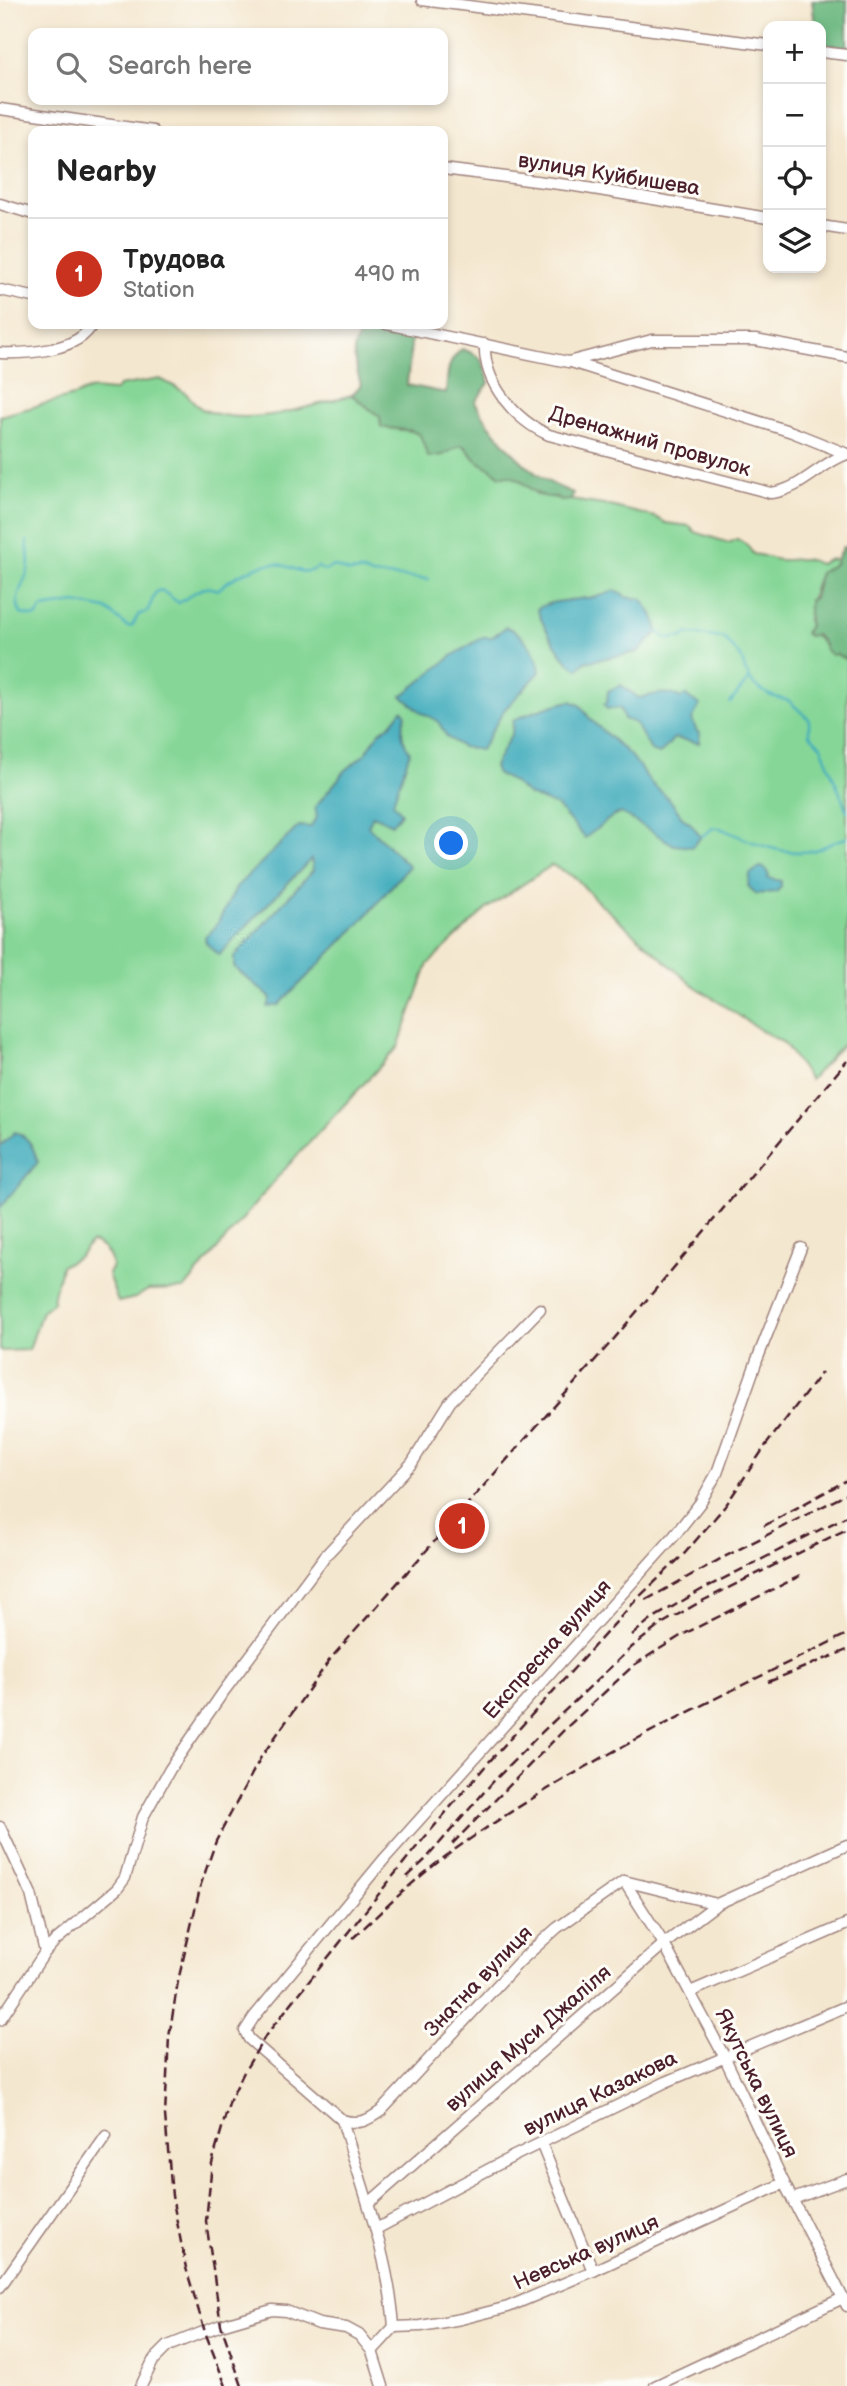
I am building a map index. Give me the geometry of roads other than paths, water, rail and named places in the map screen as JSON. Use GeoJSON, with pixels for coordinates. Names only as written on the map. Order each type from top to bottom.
{"type":"FeatureCollection","features":[{"type":"Feature","properties":{"kind":"street"},"geometry":{"type":"LineString","coordinates":[[422,0],[763,44]]}},
{"type":"Feature","properties":{"kind":"street"},"geometry":{"type":"LineString","coordinates":[[826,53],[847,55]]}},
{"type":"Feature","properties":{"kind":"street"},"geometry":{"type":"LineString","coordinates":[[0,109],[118,126]]}},
{"type":"Feature","properties":{"kind":"street","name":"вулиця Куйбишева"},"geometry":{"type":"LineString","coordinates":[[448,170],[575,186],[763,217]]}},
{"type":"Feature","properties":{"kind":"street"},"geometry":{"type":"LineString","coordinates":[[0,204],[28,212]]}},
{"type":"Feature","properties":{"kind":"street"},"geometry":{"type":"LineString","coordinates":[[826,227],[847,230]]}},
{"type":"Feature","properties":{"kind":"street"},"geometry":{"type":"LineString","coordinates":[[0,290],[28,296]]}},
{"type":"Feature","properties":{"kind":"street"},"geometry":{"type":"LineString","coordinates":[[0,353],[26,354],[46,350],[76,340],[90,329]]}},
{"type":"Feature","properties":{"kind":"street"},"geometry":{"type":"LineString","coordinates":[[411,329],[568,362],[792,432],[847,454]]}},
{"type":"Feature","properties":{"kind":"street"},"geometry":{"type":"LineString","coordinates":[[568,362],[652,340],[755,340],[847,357]]}},
{"type":"Feature","properties":{"kind":"street","name":"Дренажний провулок"},"geometry":{"type":"LineString","coordinates":[[485,344],[485,358],[498,391],[529,425],[549,435],[771,493],[789,489],[847,454]]}},
{"type":"Feature","properties":{"kind":"street","name":"Експресна вулиця"},"geometry":{"type":"LineString","coordinates":[[342,2120],[249,2039],[246,2031],[254,2017],[392,1851],[696,1509],[721,1463],[757,1360],[801,1248]]}},
{"type":"Feature","properties":{"kind":"street"},"geometry":{"type":"LineString","coordinates":[[2,2013],[45,1952],[117,1889],[125,1878],[143,1817],[170,1769],[325,1556],[412,1463],[450,1402],[540,1309]]}},
{"type":"Feature","properties":{"kind":"street"},"geometry":{"type":"LineString","coordinates":[[0,1828],[31,1894],[45,1952]]}},
{"type":"Feature","properties":{"kind":"street"},"geometry":{"type":"LineString","coordinates":[[624,1881],[717,1904],[847,1845]]}},
{"type":"Feature","properties":{"kind":"street","name":"Якутська вулиця"},"geometry":{"type":"LineString","coordinates":[[624,1881],[664,1944],[724,2056],[784,2183],[845,2302]]}},
{"type":"Feature","properties":{"kind":"street","name":"Знатна вулиця"},"geometry":{"type":"LineString","coordinates":[[342,2120],[354,2123],[367,2121],[381,2111],[518,1962],[557,1928],[624,1881]]}},
{"type":"Feature","properties":{"kind":"street","name":"вулиця Муси Джаліля"},"geometry":{"type":"LineString","coordinates":[[368,2204],[664,1944],[717,1904]]}},
{"type":"Feature","properties":{"kind":"street"},"geometry":{"type":"LineString","coordinates":[[690,1992],[847,1924]]}},
{"type":"Feature","properties":{"kind":"street","name":"вулиця Казакова"},"geometry":{"type":"LineString","coordinates":[[376,2230],[541,2143],[724,2056],[847,2006]]}},
{"type":"Feature","properties":{"kind":"street"},"geometry":{"type":"LineString","coordinates":[[342,2120],[376,2230],[392,2301],[394,2327],[372,2351]]}},
{"type":"Feature","properties":{"kind":"street"},"geometry":{"type":"LineString","coordinates":[[0,2287],[106,2136]]}},
{"type":"Feature","properties":{"kind":"street"},"geometry":{"type":"LineString","coordinates":[[541,2143],[593,2271]]}},
{"type":"Feature","properties":{"kind":"street"},"geometry":{"type":"LineString","coordinates":[[793,2199],[847,2179]]}},
{"type":"Feature","properties":{"kind":"street","name":"Невська вулиця"},"geometry":{"type":"LineString","coordinates":[[394,2327],[421,2326],[490,2314],[593,2271],[784,2183]]}},
{"type":"Feature","properties":{"kind":"street"},"geometry":{"type":"LineString","coordinates":[[655,2386],[845,2302]]}},
{"type":"Feature","properties":{"kind":"street"},"geometry":{"type":"LineString","coordinates":[[141,2386],[153,2361],[168,2346],[272,2310],[286,2311],[319,2324],[346,2328],[359,2334],[372,2351],[383,2386]]}},
{"type":"Feature","properties":{"kind":"water"},"geometry":{"type":"Polygon","coordinates":[[[615,590],[626,597],[642,599],[655,619],[658,632],[638,652],[585,662],[579,669],[573,666],[549,634],[537,609],[554,602],[596,597],[615,590]]]}},
{"type":"Feature","properties":{"kind":"water"},"geometry":{"type":"Polygon","coordinates":[[[506,627],[529,645],[537,658],[540,672],[504,710],[481,750],[462,747],[447,737],[438,721],[422,713],[402,696],[452,656],[483,637],[492,637],[506,627]]]}},
{"type":"Feature","properties":{"kind":"water"},"geometry":{"type":"Polygon","coordinates":[[[621,685],[639,698],[671,694],[681,698],[685,695],[700,705],[692,719],[697,732],[700,733],[699,743],[674,738],[660,754],[652,752],[635,723],[624,719],[620,708],[607,709],[604,704],[607,702],[608,691],[621,685]]]}},
{"type":"Feature","properties":{"kind":"water"},"geometry":{"type":"Polygon","coordinates":[[[571,701],[580,705],[591,720],[633,758],[651,783],[691,824],[701,837],[692,847],[674,845],[621,813],[585,838],[557,806],[529,795],[497,774],[494,766],[512,733],[513,721],[571,701]]]}},
{"type":"Feature","properties":{"kind":"water"},"geometry":{"type":"Polygon","coordinates":[[[402,710],[406,715],[402,734],[410,752],[393,802],[401,813],[392,824],[373,815],[368,826],[409,866],[361,922],[279,1005],[268,1007],[271,998],[234,967],[234,957],[313,870],[311,859],[219,955],[206,943],[205,937],[215,928],[237,886],[299,826],[311,827],[317,816],[315,807],[402,710]]]}},
{"type":"Feature","properties":{"kind":"water"},"geometry":{"type":"Polygon","coordinates":[[[760,867],[764,868],[768,878],[781,881],[781,887],[776,892],[756,894],[748,886],[750,874],[760,867]]]}},
{"type":"Feature","properties":{"kind":"water"},"geometry":{"type":"Polygon","coordinates":[[[15,1132],[28,1140],[38,1162],[0,1208],[0,1146],[15,1132]]]}},
{"type":"Feature","properties":{"kind":"waterway"},"geometry":{"type":"LineString","coordinates":[[27,541],[28,572],[18,599],[21,614],[36,617],[42,608],[75,603],[106,609],[128,627],[132,626],[139,614],[147,612],[156,592],[161,590],[179,603],[202,589],[218,590],[229,581],[263,565],[283,565],[302,571],[318,567],[325,571],[333,566],[349,572],[362,571],[372,575],[429,579]]}},
{"type":"Feature","properties":{"kind":"waterway"},"geometry":{"type":"LineString","coordinates":[[658,632],[668,639],[684,637],[687,634],[724,638],[742,659],[753,684],[769,695],[789,701],[809,719],[809,734],[821,746],[847,811]]}},
{"type":"Feature","properties":{"kind":"waterway"},"geometry":{"type":"LineString","coordinates":[[730,703],[750,678]]}},
{"type":"Feature","properties":{"kind":"waterway"},"geometry":{"type":"LineString","coordinates":[[702,836],[713,828],[720,828],[764,846],[799,852],[815,850],[847,838]]}},
{"type":"Feature","properties":{"kind":"railway"},"geometry":{"type":"LineString","coordinates":[[226,2386],[205,2332],[186,2268],[172,2196],[165,2115],[169,2037],[178,1981],[201,1884],[216,1841],[261,1757],[331,1658],[613,1340],[847,1061]]}},
{"type":"Feature","properties":{"kind":"railway"},"geometry":{"type":"LineString","coordinates":[[242,2386],[221,2325],[206,2221],[212,2163],[230,2100],[244,2072],[266,2035],[414,1850],[488,1763],[637,1599],[685,1553],[726,1505],[766,1445],[822,1372]]}},
{"type":"Feature","properties":{"kind":"railway"},"geometry":{"type":"LineString","coordinates":[[764,1526],[847,1480]]}},
{"type":"Feature","properties":{"kind":"railway"},"geometry":{"type":"LineString","coordinates":[[646,1600],[847,1494]]}},
{"type":"Feature","properties":{"kind":"railway"},"geometry":{"type":"LineString","coordinates":[[632,1635],[650,1620],[701,1590],[847,1516]]}},
{"type":"Feature","properties":{"kind":"railway"},"geometry":{"type":"LineString","coordinates":[[407,1877],[492,1783],[632,1647],[663,1623],[702,1601],[847,1529]]}},
{"type":"Feature","properties":{"kind":"railway"},"geometry":{"type":"LineString","coordinates":[[452,1844],[566,1728],[634,1665],[682,1635],[800,1576]]}},
{"type":"Feature","properties":{"kind":"railway"},"geometry":{"type":"LineString","coordinates":[[353,1938],[443,1858],[551,1787],[648,1733],[847,1634]]}},
{"type":"Feature","properties":{"kind":"railway"},"geometry":{"type":"LineString","coordinates":[[768,1682],[847,1650]]}},
{"type":"Feature","properties":{"kind":"place","name":"Трудова"},"geometry":{"type":"Point","coordinates":[462,1526]}}]}
